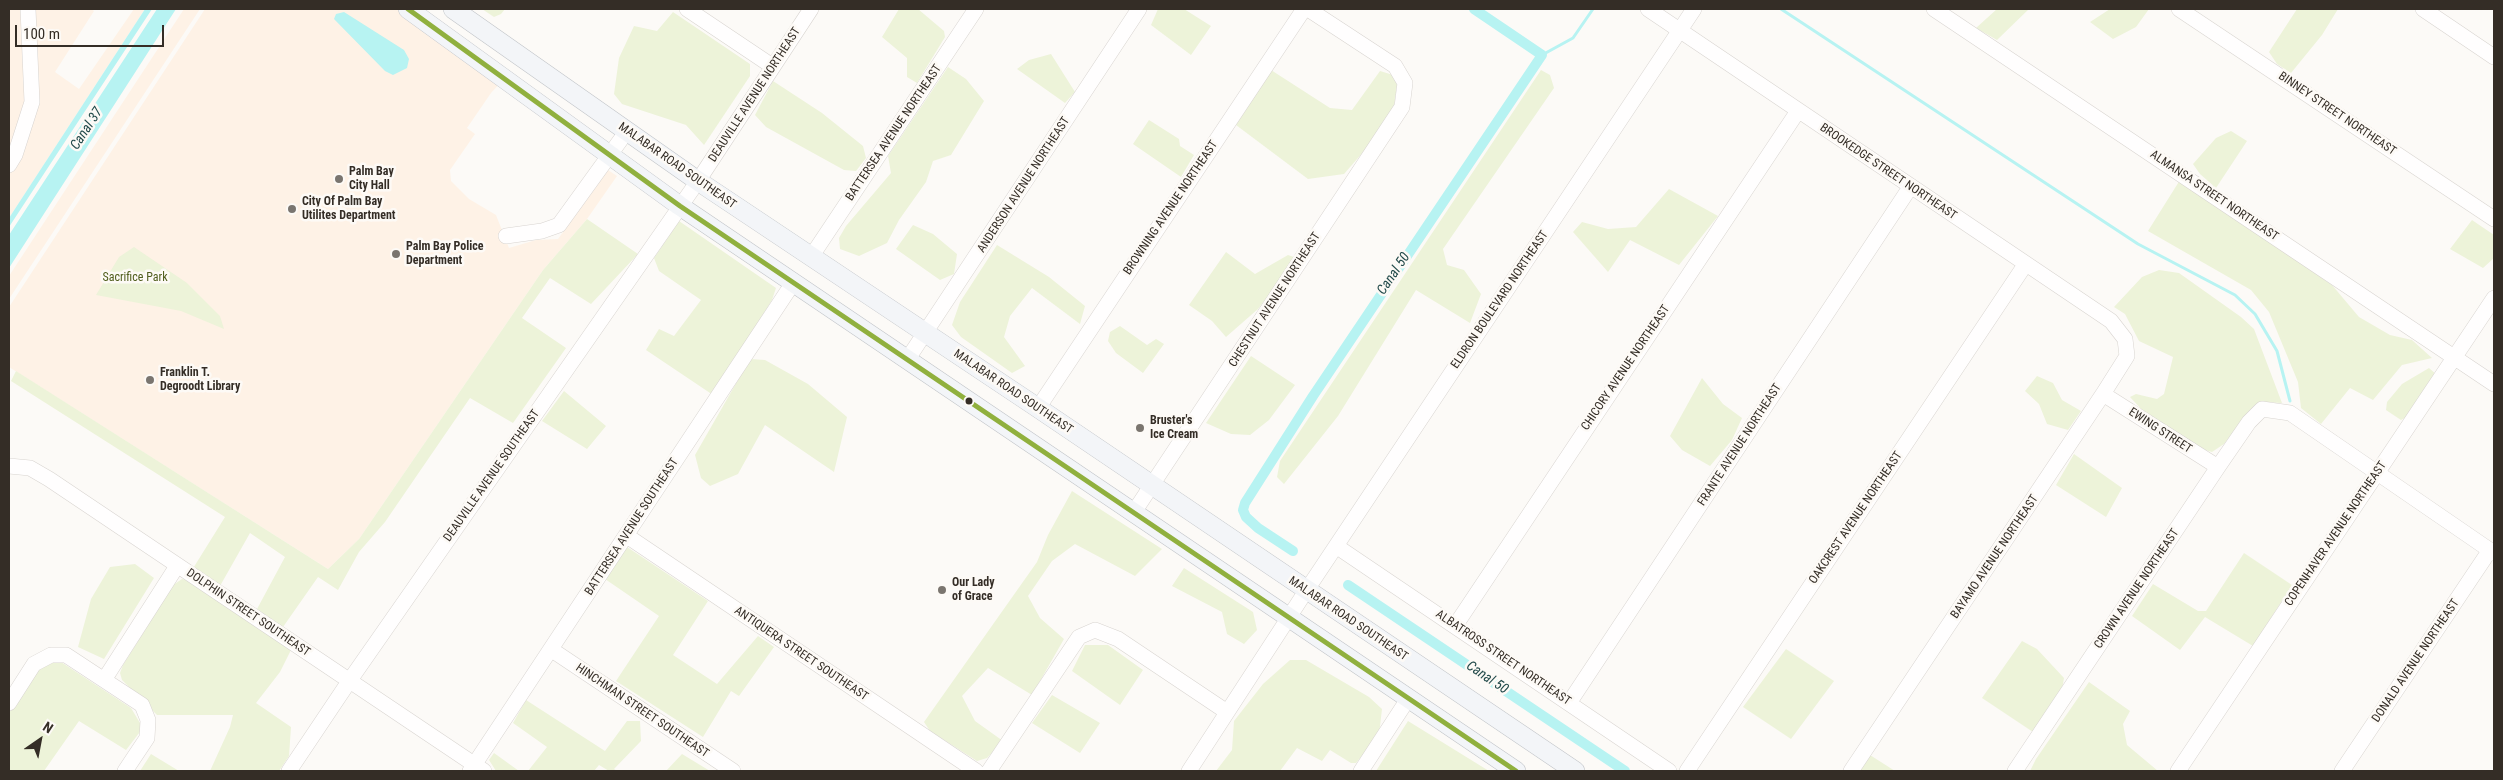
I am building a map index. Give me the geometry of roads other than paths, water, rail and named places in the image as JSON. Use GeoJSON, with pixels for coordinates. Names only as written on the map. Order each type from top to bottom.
{"type":"FeatureCollection","features":[{"type":"Feature","properties":{"kind":"main road"},"geometry":{"type":"LineString","coordinates":[[408,9],[608,156],[680,206],[1516,771]]}},
{"type":"Feature","properties":{"kind":"main road","name":"MALABAR ROAD SOUTHEAST"},"geometry":{"type":"LineString","coordinates":[[453,9],[698,182],[1038,408],[1572,770]]}},
{"type":"Feature","properties":{"kind":"street"},"geometry":{"type":"LineString","coordinates":[[9,165],[15,155],[32,102],[28,9]]}},
{"type":"Feature","properties":{"kind":"street"},"geometry":{"type":"LineString","coordinates":[[687,9],[772,66]]}},
{"type":"Feature","properties":{"kind":"street","name":"DEAUVILLE AVENUE NORTHEAST"},"geometry":{"type":"LineString","coordinates":[[698,182],[772,66],[812,9]]}},
{"type":"Feature","properties":{"kind":"street","name":"BATTERSEA AVENUE NORTHEAST"},"geometry":{"type":"LineString","coordinates":[[811,257],[976,9]]}},
{"type":"Feature","properties":{"kind":"street","name":"ANDERSON AVENUE NORTHEAST"},"geometry":{"type":"LineString","coordinates":[[907,360],[926,334],[1139,9]]}},
{"type":"Feature","properties":{"kind":"street","name":"BROWNING AVENUE NORTHEAST"},"geometry":{"type":"LineString","coordinates":[[1038,408],[1304,9]]}},
{"type":"Feature","properties":{"kind":"street","name":"CHESTNUT AVENUE NORTHEAST"},"geometry":{"type":"LineString","coordinates":[[1134,512],[1402,107],[1404,83],[1395,66],[1308,9]]}},
{"type":"Feature","properties":{"kind":"street","name":"BROOKEDGE STREET NORTHEAST"},"geometry":{"type":"LineString","coordinates":[[1648,9],[2025,265],[2111,321],[2125,339]]}},
{"type":"Feature","properties":{"kind":"street","name":"ELDRON BOULEVARD NORTHEAST"},"geometry":{"type":"LineString","coordinates":[[1188,771],[1694,9]]}},
{"type":"Feature","properties":{"kind":"street","name":"ALMANSA STREET NORTHEAST"},"geometry":{"type":"LineString","coordinates":[[1934,9],[2494,384]]}},
{"type":"Feature","properties":{"kind":"street","name":"BINNEY STREET NORTHEAST"},"geometry":{"type":"LineString","coordinates":[[2179,9],[2494,220]]}},
{"type":"Feature","properties":{"kind":"street"},"geometry":{"type":"LineString","coordinates":[[2423,9],[2494,56]]}},
{"type":"Feature","properties":{"kind":"street","name":"CHICORY AVENUE NORTHEAST"},"geometry":{"type":"LineString","coordinates":[[1455,626],[1798,111]]}},
{"type":"Feature","properties":{"kind":"street"},"geometry":{"type":"LineString","coordinates":[[506,236],[542,231],[559,225],[626,131]]}},
{"type":"Feature","properties":{"kind":"street","name":"DEAUVILLE AVENUE SOUTHEAST"},"geometry":{"type":"LineString","coordinates":[[289,771],[350,680],[698,182]]}},
{"type":"Feature","properties":{"kind":"street","name":"FRANTE AVENUE NORTHEAST"},"geometry":{"type":"LineString","coordinates":[[1569,703],[1910,186]]}},
{"type":"Feature","properties":{"kind":"street","name":"OAKCREST AVENUE NORTHEAST"},"geometry":{"type":"LineString","coordinates":[[1687,771],[2025,265]]}},
{"type":"Feature","properties":{"kind":"street","name":"BATTERSEA AVENUE SOUTHEAST"},"geometry":{"type":"LineString","coordinates":[[476,769],[793,283]]}},
{"type":"Feature","properties":{"kind":"street","name":"COPENHAVER AVENUE NORTHEAST"},"geometry":{"type":"LineString","coordinates":[[2178,771],[2494,298]]}},
{"type":"Feature","properties":{"kind":"street","name":"BAYAMO AVENUE NORTHEAST"},"geometry":{"type":"LineString","coordinates":[[1851,771],[2103,394],[2127,356],[2125,339]]}},
{"type":"Feature","properties":{"kind":"street","name":"EWING STREET"},"geometry":{"type":"LineString","coordinates":[[2103,394],[2218,467]]}},
{"type":"Feature","properties":{"kind":"street","name":"CROWN AVENUE NORTHEAST"},"geometry":{"type":"LineString","coordinates":[[2015,771],[2218,467],[2249,422],[2262,409],[2290,413],[2377,473]]}},
{"type":"Feature","properties":{"kind":"street","name":"DOLPHIN STREET SOUTHEAST"},"geometry":{"type":"LineString","coordinates":[[9,466],[30,468],[36,471],[350,680],[476,769]]}},
{"type":"Feature","properties":{"kind":"street"},"geometry":{"type":"LineString","coordinates":[[2377,473],[2492,552]]}},
{"type":"Feature","properties":{"kind":"street","name":"ANTIQUERA STREET SOUTHEAST"},"geometry":{"type":"LineString","coordinates":[[627,536],[976,771]]}},
{"type":"Feature","properties":{"kind":"street","name":"ALBATROSS STREET NORTHEAST"},"geometry":{"type":"LineString","coordinates":[[1336,546],[1668,771]]}},
{"type":"Feature","properties":{"kind":"street","name":"DONALD AVENUE NORTHEAST"},"geometry":{"type":"LineString","coordinates":[[2342,771],[2492,552]]}},
{"type":"Feature","properties":{"kind":"street"},"geometry":{"type":"LineString","coordinates":[[104,680],[177,566]]}},
{"type":"Feature","properties":{"kind":"street"},"geometry":{"type":"LineString","coordinates":[[989,771],[1078,637],[1095,630],[1118,638],[1227,712]]}},
{"type":"Feature","properties":{"kind":"street","name":"HINCHMAN STREET SOUTHEAST"},"geometry":{"type":"LineString","coordinates":[[552,650],[733,771]]}},
{"type":"Feature","properties":{"kind":"street"},"geometry":{"type":"LineString","coordinates":[[9,702],[34,664],[50,655],[66,655],[142,705],[148,720],[147,738],[125,771]]}},
{"type":"Feature","properties":{"kind":"street"},"geometry":{"type":"LineString","coordinates":[[1361,771],[1408,699]]}},
{"type":"Feature","properties":{"kind":"water"},"geometry":{"type":"Polygon","coordinates":[[[145,9],[152,9],[9,227],[9,218],[145,9]]]}},
{"type":"Feature","properties":{"kind":"water","name":"Canal 37"},"geometry":{"type":"Polygon","coordinates":[[[157,9],[176,9],[9,268],[9,235],[157,9]]]}},
{"type":"Feature","properties":{"kind":"water"},"geometry":{"type":"Polygon","coordinates":[[[344,12],[404,50],[409,59],[407,68],[393,75],[385,71],[334,19],[336,14],[344,12]]]}},
{"type":"Feature","properties":{"kind":"waterway","name":"Canal 50"},"geometry":{"type":"LineString","coordinates":[[1293,551],[1258,528],[1246,517],[1243,510],[1245,503],[1313,396],[1542,55],[1474,9]]}},
{"type":"Feature","properties":{"kind":"waterway"},"geometry":{"type":"LineString","coordinates":[[1542,55],[1573,38],[1593,9]]}},
{"type":"Feature","properties":{"kind":"waterway"},"geometry":{"type":"LineString","coordinates":[[1781,9],[2138,244],[2235,295],[2255,314],[2277,351],[2290,401]]}},
{"type":"Feature","properties":{"kind":"waterway","name":"Canal 50"},"geometry":{"type":"LineString","coordinates":[[1348,585],[1625,771]]}},
{"type":"Feature","properties":{"kind":"place","name":"Palm Bay City Hall"},"geometry":{"type":"Point","coordinates":[339,179]}},
{"type":"Feature","properties":{"kind":"place","name":"City Of Palm Bay Utilites Department"},"geometry":{"type":"Point","coordinates":[292,209]}},
{"type":"Feature","properties":{"kind":"place","name":"Palm Bay Police Department"},"geometry":{"type":"Point","coordinates":[396,254]}},
{"type":"Feature","properties":{"kind":"place","name":"Franklin T. Degroodt Library"},"geometry":{"type":"Point","coordinates":[150,380]}},
{"type":"Feature","properties":{"kind":"place","name":"Bruster's Ice Cream"},"geometry":{"type":"Point","coordinates":[1140,428]}},
{"type":"Feature","properties":{"kind":"place","name":"Our Lady of Grace"},"geometry":{"type":"Point","coordinates":[942,590]}},
{"type":"Feature","properties":{"kind":"park label","name":"Sacrifice Park"},"geometry":{"type":"Point","coordinates":[135,278]}}]}
